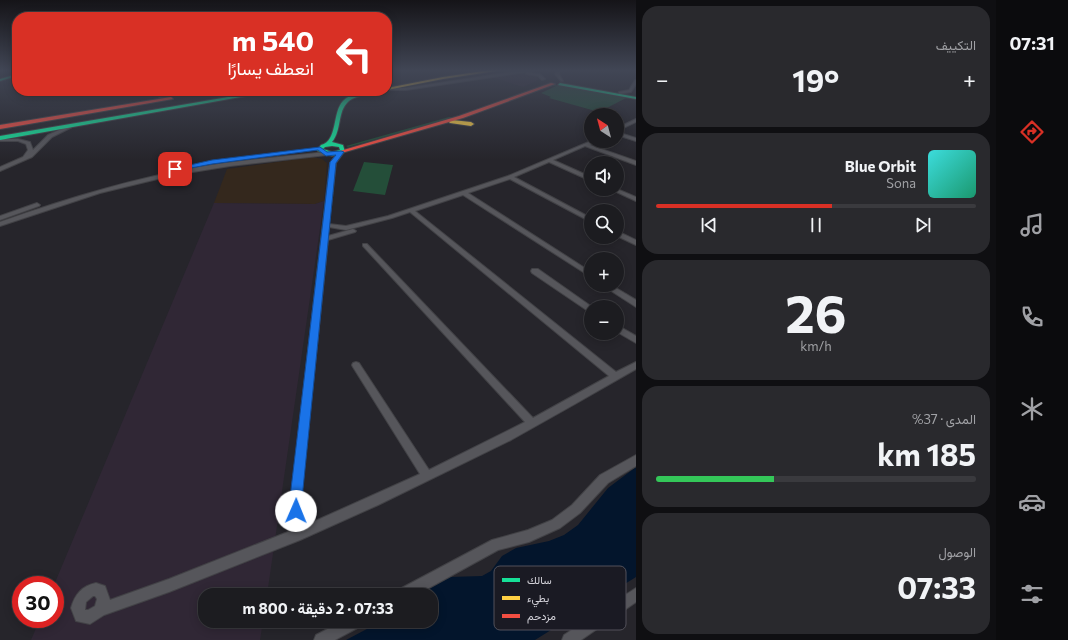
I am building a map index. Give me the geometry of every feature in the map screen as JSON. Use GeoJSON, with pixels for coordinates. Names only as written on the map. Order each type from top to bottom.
{"type":"FeatureCollection","features":[{"type":"Feature","properties":{"kind":"main road"},"geometry":{"type":"LineString","coordinates":[[0,120],[136,100]]}},
{"type":"Feature","properties":{"kind":"main road"},"geometry":{"type":"LineString","coordinates":[[0,127],[164,100]]}},
{"type":"Feature","properties":{"kind":"main road"},"geometry":{"type":"LineString","coordinates":[[0,133],[194,100]]}},
{"type":"Feature","properties":{"kind":"main road"},"geometry":{"type":"LineString","coordinates":[[0,139],[221,100]]}},
{"type":"Feature","properties":{"kind":"main road"},"geometry":{"type":"LineString","coordinates":[[325,150],[336,136],[339,108],[346,100]]}},
{"type":"Feature","properties":{"kind":"main road"},"geometry":{"type":"LineString","coordinates":[[340,148],[342,110],[345,104],[350,100]]}},
{"type":"Feature","properties":{"kind":"main road"},"geometry":{"type":"LineString","coordinates":[[325,150],[340,148],[442,123],[498,100]]}},
{"type":"Feature","properties":{"kind":"main road"},"geometry":{"type":"LineString","coordinates":[[340,148],[478,111],[509,100]]}},
{"type":"Feature","properties":{"kind":"main road"},"geometry":{"type":"LineString","coordinates":[[442,123],[472,123],[473,117],[478,111]]}},
{"type":"Feature","properties":{"kind":"street"},"geometry":{"type":"LineString","coordinates":[[624,126],[636,120]]}},
{"type":"Feature","properties":{"kind":"street"},"geometry":{"type":"LineString","coordinates":[[0,168],[30,156],[50,136],[72,126]]}},
{"type":"Feature","properties":{"kind":"street"},"geometry":{"type":"LineString","coordinates":[[624,136],[636,140]]}},
{"type":"Feature","properties":{"kind":"street"},"geometry":{"type":"LineString","coordinates":[[0,139],[24,141],[29,144],[31,150],[23,158],[0,168]]}},
{"type":"Feature","properties":{"kind":"street"},"geometry":{"type":"LineString","coordinates":[[325,239],[510,177],[584,146]]}},
{"type":"Feature","properties":{"kind":"street"},"geometry":{"type":"LineString","coordinates":[[300,534],[296,511],[297,489],[333,162],[340,148]]}},
{"type":"Feature","properties":{"kind":"street"},"geometry":{"type":"LineString","coordinates":[[594,148],[636,163]]}},
{"type":"Feature","properties":{"kind":"street"},"geometry":{"type":"LineString","coordinates":[[325,150],[333,162]]}},
{"type":"Feature","properties":{"kind":"street"},"geometry":{"type":"LineString","coordinates":[[0,218],[71,195],[162,171],[212,162],[325,150]]}},
{"type":"Feature","properties":{"kind":"street"},"geometry":{"type":"LineString","coordinates":[[0,224],[82,197],[163,176],[325,150]]}},
{"type":"Feature","properties":{"kind":"street"},"geometry":{"type":"LineString","coordinates":[[550,161],[584,176]]}},
{"type":"Feature","properties":{"kind":"street"},"geometry":{"type":"LineString","coordinates":[[510,177],[584,216]]}},
{"type":"Feature","properties":{"kind":"street"},"geometry":{"type":"LineString","coordinates":[[464,193],[584,270]]}},
{"type":"Feature","properties":{"kind":"street"},"geometry":{"type":"LineString","coordinates":[[624,194],[636,199]]}},
{"type":"Feature","properties":{"kind":"street"},"geometry":{"type":"LineString","coordinates":[[411,210],[616,377]]}},
{"type":"Feature","properties":{"kind":"street"},"geometry":{"type":"LineString","coordinates":[[326,225],[346,228],[390,217]]}},
{"type":"Feature","properties":{"kind":"street"},"geometry":{"type":"LineString","coordinates":[[624,237],[636,244]]}},
{"type":"Feature","properties":{"kind":"street"},"geometry":{"type":"LineString","coordinates":[[365,245],[532,423]]}},
{"type":"Feature","properties":{"kind":"street"},"geometry":{"type":"LineString","coordinates":[[535,271],[584,305]]}},
{"type":"Feature","properties":{"kind":"street"},"geometry":{"type":"LineString","coordinates":[[617,292],[636,304]]}},
{"type":"Feature","properties":{"kind":"street"},"geometry":{"type":"LineString","coordinates":[[624,332],[636,340]]}},
{"type":"Feature","properties":{"kind":"street"},"geometry":{"type":"LineString","coordinates":[[356,365],[427,476]]}},
{"type":"Feature","properties":{"kind":"street"},"geometry":{"type":"LineString","coordinates":[[100,610],[201,574],[300,534],[427,476],[532,423],[636,365]]}},
{"type":"Feature","properties":{"kind":"street"},"geometry":{"type":"LineString","coordinates":[[416,588],[496,544],[529,536],[556,524],[576,509],[604,479],[636,460]]}},
{"type":"Feature","properties":{"kind":"street"},"geometry":{"type":"LineString","coordinates":[[626,601],[636,594]]}},
{"type":"Feature","properties":{"kind":"street"},"geometry":{"type":"LineString","coordinates":[[321,640],[343,628]]}},
{"type":"Feature","properties":{"kind":"street"},"geometry":{"type":"LineString","coordinates":[[569,640],[584,630]]}},
{"type":"Feature","properties":{"kind":"shaded area"},"geometry":{"type":"Polygon","coordinates":[[[313,157],[322,159],[327,163],[324,201],[315,204],[214,203],[227,169],[313,157]]]}},
{"type":"Feature","properties":{"kind":"shaded area"},"geometry":{"type":"Polygon","coordinates":[[[324,201],[268,588],[198,588],[198,628],[262,628],[260,640],[31,640],[36,628],[64,628],[64,576],[58,576],[214,203],[315,204],[324,201]]]}},
{"type":"Feature","properties":{"kind":"green space"},"geometry":{"type":"Polygon","coordinates":[[[556,100],[622,100],[607,108],[585,108],[556,100]]]}},
{"type":"Feature","properties":{"kind":"green space"},"geometry":{"type":"Polygon","coordinates":[[[449,117],[453,118],[348,147],[346,146],[449,117]]]}},
{"type":"Feature","properties":{"kind":"green space"},"geometry":{"type":"Polygon","coordinates":[[[364,162],[393,165],[385,195],[353,191],[364,162]]]}},
{"type":"Feature","properties":{"kind":"water"},"geometry":{"type":"Polygon","coordinates":[[[636,467],[636,577],[626,583],[626,566],[495,566],[502,556],[516,548],[549,541],[564,535],[578,525],[608,488],[636,467]]]}},
{"type":"Feature","properties":{"kind":"water"},"geometry":{"type":"Polygon","coordinates":[[[494,567],[494,630],[551,630],[535,640],[346,640],[369,628],[438,628],[438,588],[425,588],[449,577],[482,576],[491,571],[494,567]]]}},
{"type":"Feature","properties":{"kind":"traffic: fast"},"geometry":{"type":"LineString","coordinates":[[0,138],[221,100]]}},
{"type":"Feature","properties":{"kind":"traffic: fast"},"geometry":{"type":"LineString","coordinates":[[328,144],[335,133],[341,107],[347,100]]}},
{"type":"Feature","properties":{"kind":"traffic: fast"},"geometry":{"type":"LineString","coordinates":[[332,144],[341,146],[343,151],[332,154],[320,150],[323,146],[332,144]]}},
{"type":"Feature","properties":{"kind":"traffic: slow"},"geometry":{"type":"LineString","coordinates":[[452,122],[471,124]]}},
{"type":"Feature","properties":{"kind":"traffic: jam"},"geometry":{"type":"LineString","coordinates":[[0,127],[160,100]]}},
{"type":"Feature","properties":{"kind":"traffic: jam"},"geometry":{"type":"LineString","coordinates":[[343,151],[461,117],[509,100]]}},
{"type":"Feature","properties":{"kind":"route"},"geometry":{"type":"LineString","coordinates":[[175,169],[212,162],[320,148],[321,151],[326,154],[341,152],[333,162],[297,489],[296,511]]}}]}
